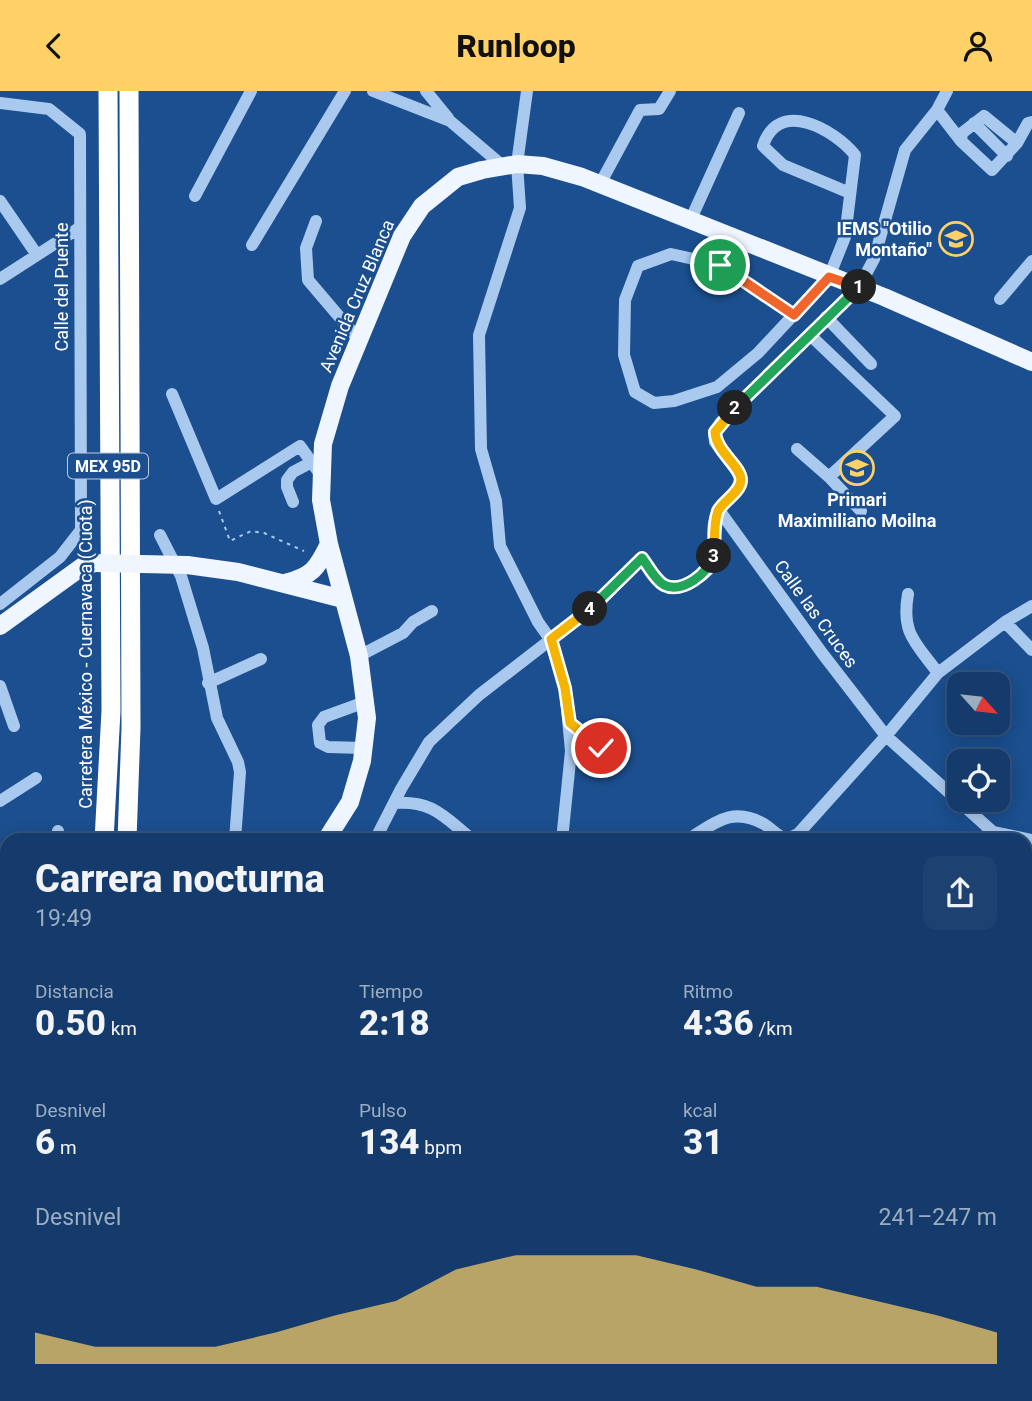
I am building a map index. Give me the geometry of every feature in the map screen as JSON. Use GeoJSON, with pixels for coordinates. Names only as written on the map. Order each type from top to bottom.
{"type":"FeatureCollection","features":[{"type":"Feature","properties":{"kind":"highway","name":"Carretera México - Cuernavaca (Cuota)"},"geometry":{"type":"LineString","coordinates":[[104,833],[111,711],[108,91]]}},
{"type":"Feature","properties":{"kind":"highway","name":"MEX 95D"},"geometry":{"type":"LineString","coordinates":[[127,833],[131,729],[129,91]]}},
{"type":"Feature","properties":{"kind":"main road","name":"Avenida Cruz Blanca"},"geometry":{"type":"LineString","coordinates":[[330,833],[349,802],[363,748],[367,718],[359,656],[329,544],[316,468],[340,386],[402,236],[422,206],[458,177],[510,165],[543,166],[600,184],[859,287],[1032,362]]}},
{"type":"Feature","properties":{"kind":"main road"},"geometry":{"type":"LineString","coordinates":[[285,583],[306,577],[319,565],[329,544]]}},
{"type":"Feature","properties":{"kind":"main road"},"geometry":{"type":"LineString","coordinates":[[0,626],[83,566],[95,563],[184,571],[238,572],[343,599]]}},
{"type":"Feature","properties":{"kind":"street"},"geometry":{"type":"LineString","coordinates":[[195,196],[251,91]]}},
{"type":"Feature","properties":{"kind":"street"},"geometry":{"type":"LineString","coordinates":[[252,245],[345,91]]}},
{"type":"Feature","properties":{"kind":"street"},"geometry":{"type":"LineString","coordinates":[[373,91],[450,121],[510,165]]}},
{"type":"Feature","properties":{"kind":"street"},"geometry":{"type":"LineString","coordinates":[[426,91],[450,121]]}},
{"type":"Feature","properties":{"kind":"street"},"geometry":{"type":"LineString","coordinates":[[527,91],[510,165],[520,208],[479,335],[481,449],[496,501],[500,546],[538,622],[551,639],[565,688],[571,751],[563,833]]}},
{"type":"Feature","properties":{"kind":"street"},"geometry":{"type":"LineString","coordinates":[[600,184],[640,110],[659,109],[670,91]]}},
{"type":"Feature","properties":{"kind":"street"},"geometry":{"type":"LineString","coordinates":[[379,833],[429,742],[479,695],[598,603],[642,558],[657,579],[667,586],[676,587],[698,579],[709,570],[713,559],[715,524],[719,510],[739,487],[741,480],[715,442],[715,432],[721,422],[859,287],[874,259],[905,150],[937,110],[947,91]]}},
{"type":"Feature","properties":{"kind":"street","name":"Calle del Puente"},"geometry":{"type":"LineString","coordinates":[[0,103],[49,109],[80,134],[81,530],[60,557],[0,604]]}},
{"type":"Feature","properties":{"kind":"street"},"geometry":{"type":"LineString","coordinates":[[937,110],[961,141],[992,170],[1007,156],[1028,123],[1032,122]]}},
{"type":"Feature","properties":{"kind":"street"},"geometry":{"type":"LineString","coordinates":[[690,221],[740,113]]}},
{"type":"Feature","properties":{"kind":"street"},"geometry":{"type":"LineString","coordinates":[[961,141],[962,133],[984,116],[1017,143]]}},
{"type":"Feature","properties":{"kind":"street"},"geometry":{"type":"LineString","coordinates":[[794,315],[720,265],[671,254],[638,266],[625,300],[624,355],[635,392],[654,403],[674,401],[717,387],[758,353],[794,315],[829,277],[845,237],[855,155],[844,141],[802,120],[778,123],[767,133],[763,146],[783,165],[850,193]]}},
{"type":"Feature","properties":{"kind":"street"},"geometry":{"type":"LineString","coordinates":[[974,123],[1007,156]]}},
{"type":"Feature","properties":{"kind":"street"},"geometry":{"type":"LineString","coordinates":[[0,201],[37,255]]}},
{"type":"Feature","properties":{"kind":"street"},"geometry":{"type":"LineString","coordinates":[[316,221],[306,249],[308,280],[359,340]]}},
{"type":"Feature","properties":{"kind":"street"},"geometry":{"type":"LineString","coordinates":[[0,279],[79,228]]}},
{"type":"Feature","properties":{"kind":"street"},"geometry":{"type":"LineString","coordinates":[[1000,299],[1032,261]]}},
{"type":"Feature","properties":{"kind":"street"},"geometry":{"type":"LineString","coordinates":[[826,317],[871,364]]}},
{"type":"Feature","properties":{"kind":"street"},"geometry":{"type":"LineString","coordinates":[[810,335],[895,416],[829,477]]}},
{"type":"Feature","properties":{"kind":"street"},"geometry":{"type":"LineString","coordinates":[[172,394],[216,499],[300,446],[316,468],[293,472],[287,480],[293,502]]}},
{"type":"Feature","properties":{"kind":"street"},"geometry":{"type":"LineString","coordinates":[[797,449],[829,477],[861,511]]}},
{"type":"Feature","properties":{"kind":"street","name":"Calle las Cruces"},"geometry":{"type":"LineString","coordinates":[[719,510],[822,653],[886,736],[993,832]]}},
{"type":"Feature","properties":{"kind":"street"},"geometry":{"type":"LineString","coordinates":[[160,535],[184,571],[217,718],[238,762],[240,772],[236,833]]}},
{"type":"Feature","properties":{"kind":"street"},"geometry":{"type":"LineString","coordinates":[[908,594],[907,629],[938,673]]}},
{"type":"Feature","properties":{"kind":"street"},"geometry":{"type":"LineString","coordinates":[[805,833],[938,673],[1005,622],[1032,606]]}},
{"type":"Feature","properties":{"kind":"street"},"geometry":{"type":"LineString","coordinates":[[359,656],[403,633],[413,622],[432,611]]}},
{"type":"Feature","properties":{"kind":"street"},"geometry":{"type":"LineString","coordinates":[[1005,622],[1032,650]]}},
{"type":"Feature","properties":{"kind":"street"},"geometry":{"type":"LineString","coordinates":[[208,683],[261,659]]}},
{"type":"Feature","properties":{"kind":"street"},"geometry":{"type":"LineString","coordinates":[[0,686],[14,726]]}},
{"type":"Feature","properties":{"kind":"street"},"geometry":{"type":"LineString","coordinates":[[363,748],[328,747],[320,743],[318,725],[324,717],[365,702]]}},
{"type":"Feature","properties":{"kind":"street"},"geometry":{"type":"LineString","coordinates":[[570,723],[586,734],[608,757]]}},
{"type":"Feature","properties":{"kind":"street"},"geometry":{"type":"LineString","coordinates":[[0,801],[36,778]]}},
{"type":"Feature","properties":{"kind":"street"},"geometry":{"type":"LineString","coordinates":[[394,803],[413,801],[433,807],[465,833]]}},
{"type":"Feature","properties":{"kind":"street"},"geometry":{"type":"LineString","coordinates":[[698,833],[729,817],[746,815],[775,833]]}},
{"type":"Feature","properties":{"kind":"street"},"geometry":{"type":"LineString","coordinates":[[993,832],[998,833]]}},
{"type":"Feature","properties":{"kind":"path"},"geometry":{"type":"LineString","coordinates":[[216,499],[230,541],[251,531],[264,533],[304,551]]}},
{"type":"Feature","properties":{"kind":"place","name":"IEMS \"Otilio Montaño\""},"geometry":{"type":"Point","coordinates":[956,239]}},
{"type":"Feature","properties":{"kind":"place","name":"Primari Maximiliano Moilna"},"geometry":{"type":"Point","coordinates":[857,468]}},
{"type":"Feature","properties":{"kind":"route"},"geometry":{"type":"LineString","coordinates":[[601,748],[570,723],[565,688],[551,639],[598,603],[642,558],[657,579],[667,586],[676,587],[698,579],[709,570],[715,547],[715,524],[719,510],[739,487],[741,480],[715,442],[715,432],[721,422],[859,287],[829,277],[794,315],[720,265]]}}]}
